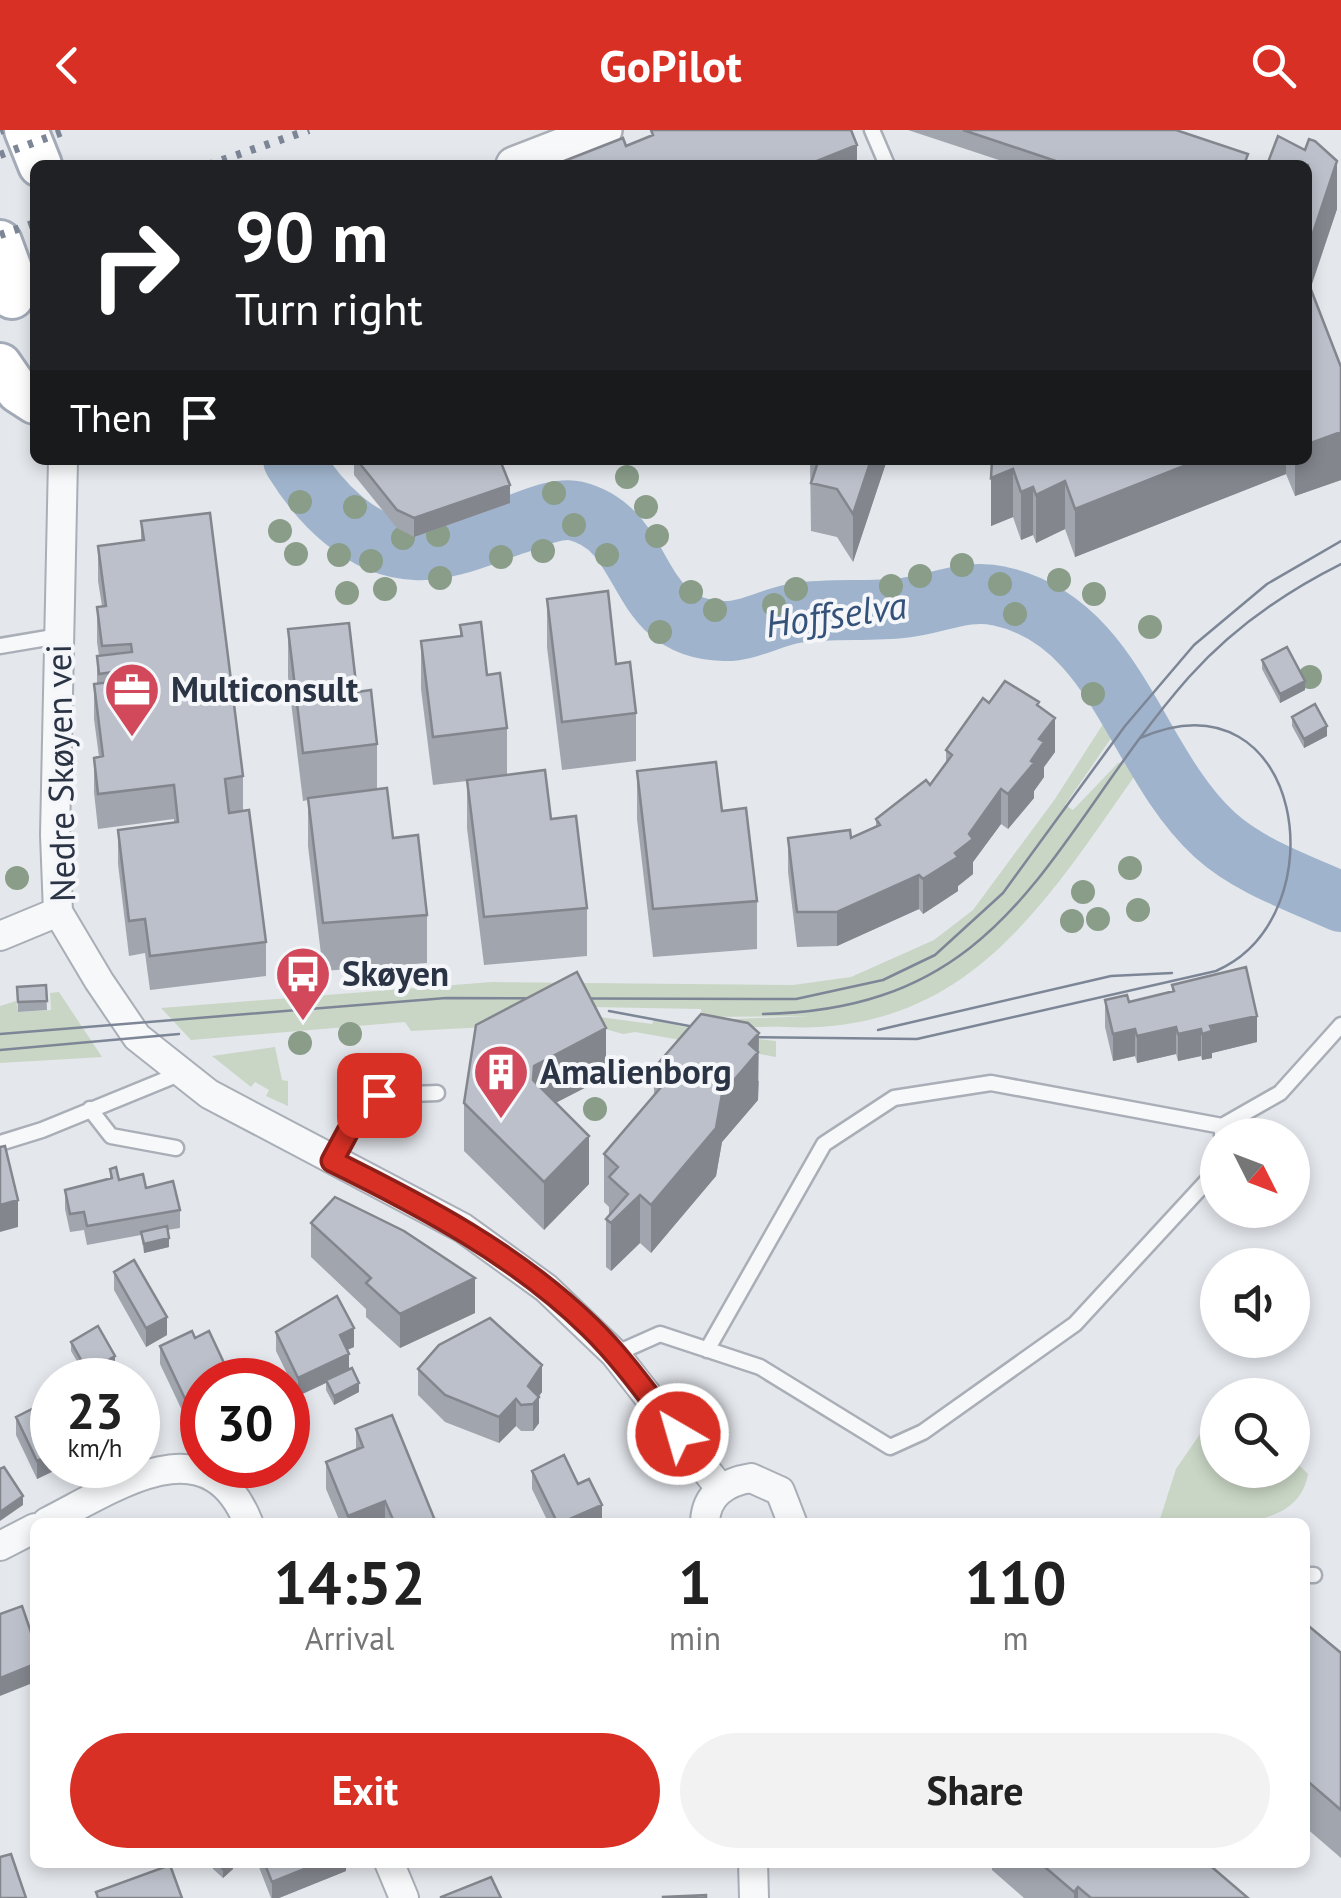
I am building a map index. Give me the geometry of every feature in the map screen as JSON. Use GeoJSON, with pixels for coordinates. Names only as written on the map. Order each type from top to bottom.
{"type":"FeatureCollection","features":[{"type":"Feature","properties":{"kind":"main road"},"geometry":{"type":"LineString","coordinates":[[26,130],[38,160]]}},
{"type":"Feature","properties":{"kind":"main road"},"geometry":{"type":"LineString","coordinates":[[0,242],[14,280],[16,298]]}},
{"type":"Feature","properties":{"kind":"street"},"geometry":{"type":"LineString","coordinates":[[527,160],[604,130]]}},
{"type":"Feature","properties":{"kind":"street","name":"Nedre Skøyen vei"},"geometry":{"type":"LineString","coordinates":[[63,465],[55,835],[58,912],[138,1037],[180,1074],[249,1119],[440,1215],[546,1288],[615,1354],[720,1488]]}},
{"type":"Feature","properties":{"kind":"street"},"geometry":{"type":"LineString","coordinates":[[0,936],[58,912]]}},
{"type":"Feature","properties":{"kind":"street"},"geometry":{"type":"LineString","coordinates":[[55,1518],[146,1474],[180,1468],[224,1484],[239,1500],[246,1518]]}},
{"type":"Feature","properties":{"kind":"street"},"geometry":{"type":"LineString","coordinates":[[706,1518],[710,1500],[720,1488],[751,1478],[766,1482],[789,1505],[791,1518]]}},
{"type":"Feature","properties":{"kind":"street"},"geometry":{"type":"LineString","coordinates":[[0,1546],[30,1531]]}},
{"type":"Feature","properties":{"kind":"street"},"geometry":{"type":"LineString","coordinates":[[392,1868],[404,1898]]}},
{"type":"Feature","properties":{"kind":"street"},"geometry":{"type":"LineString","coordinates":[[754,1868],[754,1898]]}},
{"type":"Feature","properties":{"kind":"lane"},"geometry":{"type":"LineString","coordinates":[[872,130],[885,160]]}},
{"type":"Feature","properties":{"kind":"lane"},"geometry":{"type":"LineString","coordinates":[[0,646],[60,636]]}},
{"type":"Feature","properties":{"kind":"lane"},"geometry":{"type":"LineString","coordinates":[[1241,1118],[1280,1093],[1341,1026]]}},
{"type":"Feature","properties":{"kind":"lane"},"geometry":{"type":"LineString","coordinates":[[0,1142],[180,1074]]}},
{"type":"Feature","properties":{"kind":"lane"},"geometry":{"type":"LineString","coordinates":[[707,1350],[824,1144],[894,1098],[991,1083],[1200,1126]]}},
{"type":"Feature","properties":{"kind":"lane"},"geometry":{"type":"LineString","coordinates":[[332,1161],[368,1100],[379,1095],[437,1093]]}},
{"type":"Feature","properties":{"kind":"lane"},"geometry":{"type":"LineString","coordinates":[[90,1109],[111,1136],[176,1148]]}},
{"type":"Feature","properties":{"kind":"lane"},"geometry":{"type":"LineString","coordinates":[[615,1354],[660,1334],[760,1367],[890,1447],[923,1432],[1076,1324],[1200,1189]]}},
{"type":"Feature","properties":{"kind":"green space"},"geometry":{"type":"Polygon","coordinates":[[[1112,710],[1125,718],[1065,805],[1073,810],[1118,763],[1129,761],[1135,754],[1151,753],[1042,902],[1003,945],[959,980],[909,1007],[851,1023],[735,1026],[709,1020],[811,1016],[702,1017],[701,1009],[592,1007],[592,1016],[652,1024],[654,1020],[720,1035],[776,1041],[776,1057],[635,1032],[623,1034],[581,1022],[411,1031],[405,1022],[191,1040],[161,1008],[492,982],[793,985],[851,977],[934,940],[973,910],[1055,799],[1112,710]]]}},
{"type":"Feature","properties":{"kind":"green space"},"geometry":{"type":"Polygon","coordinates":[[[59,992],[102,1057],[0,1063],[0,1006],[16,1001],[18,1012],[51,1010],[50,993],[59,992]]]}},
{"type":"Feature","properties":{"kind":"green space"},"geometry":{"type":"Polygon","coordinates":[[[275,1047],[282,1080],[288,1081],[288,1106],[266,1096],[269,1090],[255,1082],[251,1087],[212,1056],[275,1047]]]}},
{"type":"Feature","properties":{"kind":"green space"},"geometry":{"type":"Polygon","coordinates":[[[1200,1434],[1200,1488],[1303,1488],[1288,1507],[1263,1518],[1160,1518],[1176,1469],[1200,1434]]]}},
{"type":"Feature","properties":{"kind":"building"},"geometry":{"type":"Polygon","coordinates":[[[651,130],[851,130],[857,145],[820,160],[567,160],[623,138],[626,146],[653,135],[651,130]]]}},
{"type":"Feature","properties":{"kind":"building"},"geometry":{"type":"Polygon","coordinates":[[[963,130],[1176,130],[1248,154],[1246,160],[1053,160],[963,130]]]}},
{"type":"Feature","properties":{"kind":"building"},"geometry":{"type":"Polygon","coordinates":[[[1278,136],[1305,150],[1309,139],[1315,141],[1337,161],[1312,236],[1312,160],[1269,160],[1278,136]]]}},
{"type":"Feature","properties":{"kind":"building"},"geometry":{"type":"Polygon","coordinates":[[[1312,292],[1341,367],[1341,432],[1312,443],[1312,292]]]}},
{"type":"Feature","properties":{"kind":"building"},"geometry":{"type":"Polygon","coordinates":[[[361,465],[502,465],[510,485],[414,518],[397,510],[361,465]]]}},
{"type":"Feature","properties":{"kind":"building"},"geometry":{"type":"Polygon","coordinates":[[[817,465],[869,465],[853,514],[837,489],[811,483],[817,465]]]}},
{"type":"Feature","properties":{"kind":"building"},"geometry":{"type":"Polygon","coordinates":[[[992,465],[1186,465],[1075,509],[1065,481],[1036,495],[1033,487],[1021,492],[1013,469],[991,478],[992,465]]]}},
{"type":"Feature","properties":{"kind":"building"},"geometry":{"type":"Polygon","coordinates":[[[210,513],[243,776],[225,779],[229,813],[249,810],[266,942],[150,956],[145,919],[129,921],[118,830],[178,822],[174,785],[98,794],[94,758],[103,756],[94,684],[135,679],[134,669],[99,674],[97,656],[132,652],[131,644],[102,646],[97,607],[106,606],[98,546],[144,540],[141,521],[210,513]]]}},
{"type":"Feature","properties":{"kind":"building"},"geometry":{"type":"Polygon","coordinates":[[[608,591],[616,664],[630,662],[636,713],[562,722],[547,599],[608,591]]]}},
{"type":"Feature","properties":{"kind":"building"},"geometry":{"type":"Polygon","coordinates":[[[481,622],[487,675],[500,673],[507,728],[433,737],[421,641],[462,636],[460,625],[481,622]]]}},
{"type":"Feature","properties":{"kind":"building"},"geometry":{"type":"Polygon","coordinates":[[[349,623],[357,692],[371,690],[377,744],[303,753],[288,629],[349,623]]]}},
{"type":"Feature","properties":{"kind":"building"},"geometry":{"type":"Polygon","coordinates":[[[1287,647],[1305,681],[1280,694],[1262,660],[1287,647]]]}},
{"type":"Feature","properties":{"kind":"building"},"geometry":{"type":"Polygon","coordinates":[[[1005,681],[1039,702],[1037,705],[1055,718],[1039,739],[1044,742],[1031,761],[1034,763],[1008,794],[1001,789],[969,834],[973,839],[955,853],[958,857],[923,879],[919,875],[837,912],[797,912],[788,838],[850,830],[851,838],[880,825],[876,819],[926,780],[930,785],[952,755],[946,750],[983,698],[989,703],[1005,681]]]}},
{"type":"Feature","properties":{"kind":"building"},"geometry":{"type":"Polygon","coordinates":[[[1315,704],[1327,726],[1304,739],[1292,717],[1315,704]]]}},
{"type":"Feature","properties":{"kind":"building"},"geometry":{"type":"Polygon","coordinates":[[[716,762],[722,811],[746,808],[757,901],[653,909],[637,771],[716,762]]]}},
{"type":"Feature","properties":{"kind":"building"},"geometry":{"type":"Polygon","coordinates":[[[545,770],[551,819],[576,816],[587,908],[484,917],[467,780],[545,770]]]}},
{"type":"Feature","properties":{"kind":"building"},"geometry":{"type":"Polygon","coordinates":[[[387,788],[393,838],[418,835],[427,915],[323,923],[308,798],[387,788]]]}},
{"type":"Feature","properties":{"kind":"building"},"geometry":{"type":"Polygon","coordinates":[[[1246,967],[1257,1016],[1210,1026],[1212,1031],[1202,1034],[1201,1029],[1178,1034],[1176,1027],[1137,1036],[1135,1029],[1113,1034],[1105,1000],[1127,995],[1129,1002],[1174,991],[1172,985],[1246,967]]]}},
{"type":"Feature","properties":{"kind":"building"},"geometry":{"type":"Polygon","coordinates":[[[577,972],[606,1028],[534,1066],[533,1080],[589,1136],[544,1182],[464,1103],[476,1025],[577,972]]]}},
{"type":"Feature","properties":{"kind":"building"},"geometry":{"type":"Polygon","coordinates":[[[46,985],[47,1001],[18,1002],[17,987],[46,985]]]}},
{"type":"Feature","properties":{"kind":"building"},"geometry":{"type":"Polygon","coordinates":[[[701,1014],[748,1023],[759,1033],[749,1044],[758,1052],[722,1094],[716,1128],[651,1205],[640,1195],[611,1223],[606,1219],[628,1194],[609,1177],[618,1167],[604,1154],[668,1079],[654,1068],[701,1014]]]}},
{"type":"Feature","properties":{"kind":"building"},"geometry":{"type":"Polygon","coordinates":[[[5,1146],[18,1200],[0,1205],[0,1147],[5,1146]]]}},
{"type":"Feature","properties":{"kind":"building"},"geometry":{"type":"Polygon","coordinates":[[[116,1167],[119,1180],[143,1174],[146,1188],[173,1181],[180,1210],[87,1226],[84,1212],[70,1214],[65,1190],[112,1178],[110,1169],[116,1167]]]}},
{"type":"Feature","properties":{"kind":"building"},"geometry":{"type":"Polygon","coordinates":[[[335,1197],[404,1231],[475,1278],[400,1314],[366,1283],[371,1278],[311,1223],[335,1197]]]}},
{"type":"Feature","properties":{"kind":"building"},"geometry":{"type":"Polygon","coordinates":[[[167,1226],[169,1238],[144,1244],[141,1232],[167,1226]]]}},
{"type":"Feature","properties":{"kind":"building"},"geometry":{"type":"Polygon","coordinates":[[[134,1260],[167,1317],[146,1328],[114,1272],[134,1260]]]}},
{"type":"Feature","properties":{"kind":"building"},"geometry":{"type":"Polygon","coordinates":[[[337,1296],[354,1328],[340,1335],[349,1354],[310,1372],[310,1358],[288,1358],[276,1332],[337,1296]]]}},
{"type":"Feature","properties":{"kind":"building"},"geometry":{"type":"Polygon","coordinates":[[[490,1318],[542,1365],[528,1386],[539,1397],[533,1404],[521,1405],[516,1399],[499,1417],[445,1395],[418,1369],[439,1345],[490,1318]]]}},
{"type":"Feature","properties":{"kind":"building"},"geometry":{"type":"Polygon","coordinates":[[[98,1326],[115,1356],[80,1358],[71,1342],[98,1326]]]}},
{"type":"Feature","properties":{"kind":"building"},"geometry":{"type":"Polygon","coordinates":[[[192,1331],[195,1338],[209,1331],[222,1358],[180,1358],[180,1388],[160,1346],[192,1331]]]}},
{"type":"Feature","properties":{"kind":"building"},"geometry":{"type":"Polygon","coordinates":[[[352,1368],[359,1383],[334,1396],[326,1380],[352,1368]]]}},
{"type":"Feature","properties":{"kind":"building"},"geometry":{"type":"Polygon","coordinates":[[[30,1410],[30,1446],[16,1417],[30,1410]]]}},
{"type":"Feature","properties":{"kind":"building"},"geometry":{"type":"Polygon","coordinates":[[[392,1415],[434,1518],[392,1518],[385,1501],[348,1516],[326,1462],[363,1447],[356,1429],[392,1415]]]}},
{"type":"Feature","properties":{"kind":"building"},"geometry":{"type":"Polygon","coordinates":[[[564,1455],[578,1484],[589,1479],[602,1505],[572,1518],[555,1518],[532,1471],[564,1455]]]}},
{"type":"Feature","properties":{"kind":"building"},"geometry":{"type":"Polygon","coordinates":[[[4,1467],[23,1496],[0,1512],[0,1469],[4,1467]]]}},
{"type":"Feature","properties":{"kind":"building"},"geometry":{"type":"Polygon","coordinates":[[[22,1606],[30,1629],[30,1666],[0,1678],[0,1614],[22,1606]]]}},
{"type":"Feature","properties":{"kind":"building"},"geometry":{"type":"Polygon","coordinates":[[[1310,1627],[1341,1653],[1341,1810],[1310,1783],[1310,1627]]]}},
{"type":"Feature","properties":{"kind":"building"},"geometry":{"type":"Polygon","coordinates":[[[11,1854],[26,1898],[0,1898],[0,1857],[11,1854]]]}},
{"type":"Feature","properties":{"kind":"building"},"geometry":{"type":"Polygon","coordinates":[[[171,1868],[182,1898],[98,1898],[96,1892],[171,1868]]]}},
{"type":"Feature","properties":{"kind":"building"},"geometry":{"type":"Polygon","coordinates":[[[266,1868],[307,1868],[272,1882],[266,1868]]]}},
{"type":"Feature","properties":{"kind":"building"},"geometry":{"type":"Polygon","coordinates":[[[1046,1868],[1213,1868],[1248,1898],[1091,1898],[1078,1887],[1074,1892],[1046,1868]]]}},
{"type":"Feature","properties":{"kind":"building"},"geometry":{"type":"Polygon","coordinates":[[[491,1877],[501,1898],[441,1898],[441,1897],[491,1877]]]}},
{"type":"Feature","properties":{"kind":"building"},"geometry":{"type":"Polygon","coordinates":[[[663,1897],[706,1898],[663,1898],[663,1897]]]}},
{"type":"Feature","properties":{"kind":"waterway","name":"Hoffselva"},"geometry":{"type":"LineString","coordinates":[[296,465],[315,492],[344,520],[360,532],[395,547],[441,548],[546,514],[576,511],[600,522],[618,537],[656,597],[672,614],[694,626],[733,631],[797,613],[903,608],[975,594],[999,596],[1039,610],[1071,633],[1098,663],[1187,805],[1215,835],[1259,865],[1341,902]]}},
{"type":"Feature","properties":{"kind":"tram line"},"geometry":{"type":"LineString","coordinates":[[0,1034],[446,998],[796,999],[883,980],[935,955],[1003,893],[1125,726],[1194,645],[1267,584],[1341,541]]}},
{"type":"Feature","properties":{"kind":"tram line"},"geometry":{"type":"LineString","coordinates":[[763,1014],[847,1005],[915,982],[970,948],[1017,904],[1141,737],[1205,660],[1259,613],[1341,564]]}},
{"type":"Feature","properties":{"kind":"tram line"},"geometry":{"type":"LineString","coordinates":[[609,1011],[748,1037],[917,1039],[1216,971],[1255,942],[1280,901],[1290,854],[1286,807],[1269,766],[1239,737],[1195,725],[1140,738]]}},
{"type":"Feature","properties":{"kind":"tram line"},"geometry":{"type":"LineString","coordinates":[[878,1030],[1111,976],[1172,973]]}},
{"type":"Feature","properties":{"kind":"tram line"},"geometry":{"type":"LineString","coordinates":[[0,1050],[179,1034]]}},
{"type":"Feature","properties":{"kind":"railway"},"geometry":{"type":"LineString","coordinates":[[0,155],[68,130]]}},
{"type":"Feature","properties":{"kind":"railway"},"geometry":{"type":"LineString","coordinates":[[222,160],[309,130]]}},
{"type":"Feature","properties":{"kind":"railway"},"geometry":{"type":"LineString","coordinates":[[0,235],[30,225]]}},
{"type":"Feature","properties":{"kind":"place","name":"Multiconsult"},"geometry":{"type":"Point","coordinates":[132,739]}},
{"type":"Feature","properties":{"kind":"place","name":"Skøyen"},"geometry":{"type":"Point","coordinates":[303,1023]}},
{"type":"Feature","properties":{"kind":"place","name":"Amalienborg"},"geometry":{"type":"Point","coordinates":[501,1121]}},
{"type":"Feature","properties":{"kind":"route"},"geometry":{"type":"LineString","coordinates":[[379,1095],[359,1111],[332,1161],[464,1228],[546,1288],[615,1354],[678,1434]]}}]}
